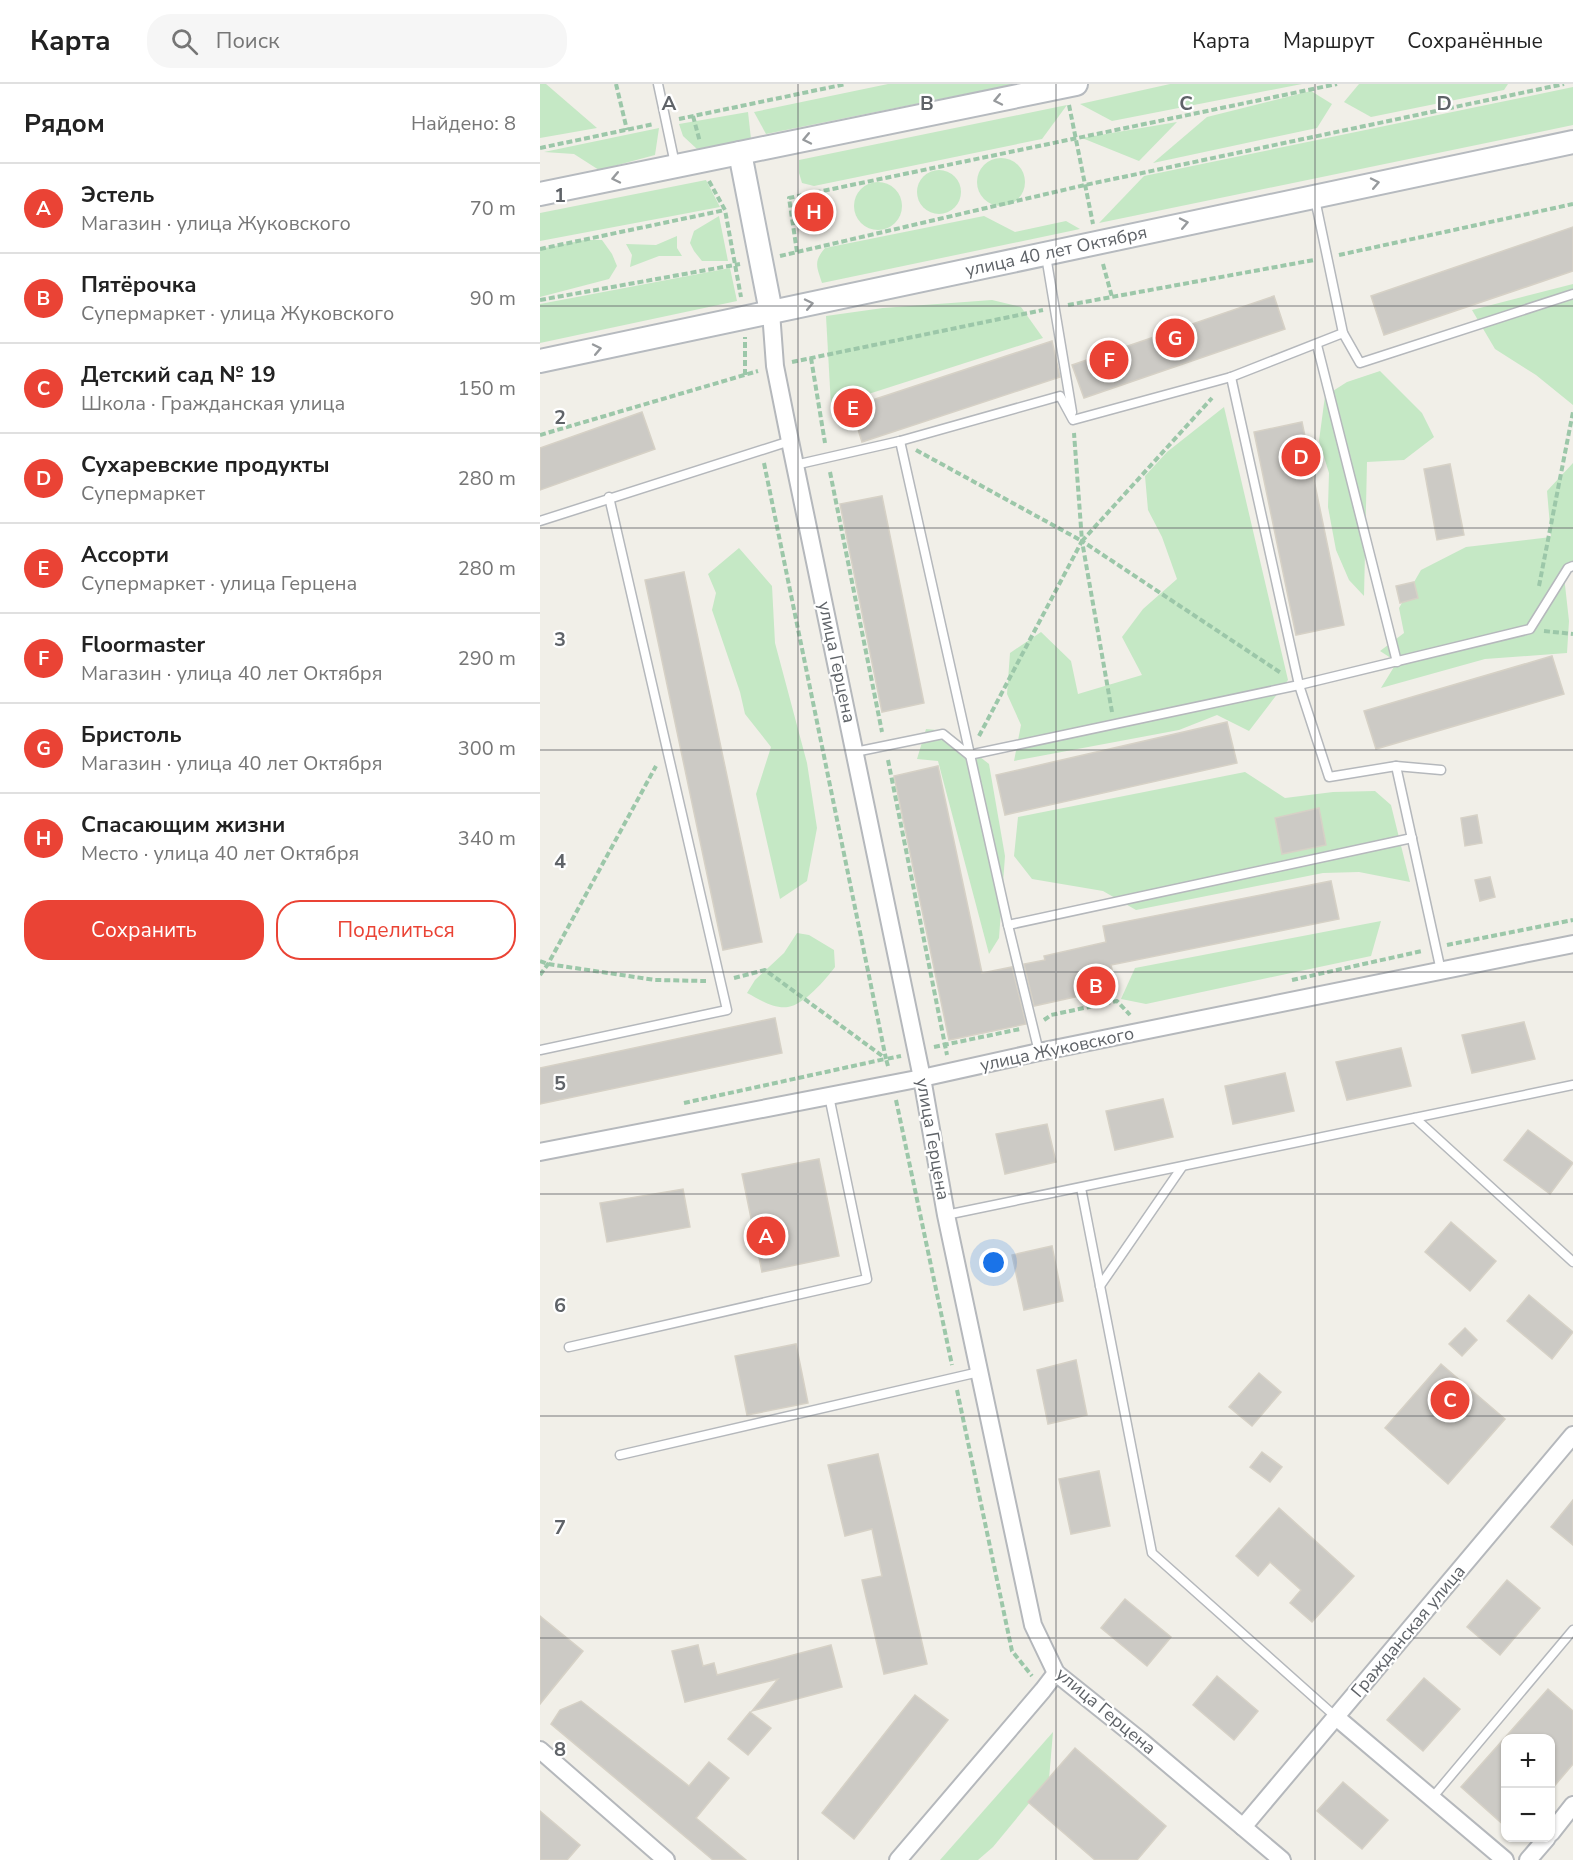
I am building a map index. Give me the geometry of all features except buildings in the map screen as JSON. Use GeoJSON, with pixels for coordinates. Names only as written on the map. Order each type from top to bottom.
{"type":"FeatureCollection","features":[{"type":"Feature","properties":{"kind":"street"},"geometry":{"type":"LineString","coordinates":[[540,194],[1058,86]]}},
{"type":"Feature","properties":{"kind":"street","name":"улица 40 лет Октября"},"geometry":{"type":"LineString","coordinates":[[540,361],[1573,142]]}},
{"type":"Feature","properties":{"kind":"street"},"geometry":{"type":"LineString","coordinates":[[740,153],[771,312]]}},
{"type":"Feature","properties":{"kind":"street","name":"улица Герцена"},"geometry":{"type":"LineString","coordinates":[[771,312],[775,366],[922,1078],[946,1215],[1033,1625],[1056,1673],[1282,1860]]}},
{"type":"Feature","properties":{"kind":"street","name":"улица Жуковского"},"geometry":{"type":"LineString","coordinates":[[540,1152],[922,1078],[1039,1052],[1573,944]]}},
{"type":"Feature","properties":{"kind":"street","name":"Гражданская улица"},"geometry":{"type":"LineString","coordinates":[[1243,1827],[1573,1435]]}},
{"type":"Feature","properties":{"kind":"street"},"geometry":{"type":"LineString","coordinates":[[898,1860],[1056,1673]]}},
{"type":"Feature","properties":{"kind":"street"},"geometry":{"type":"LineString","coordinates":[[1335,1717],[1506,1860]]}},
{"type":"Feature","properties":{"kind":"street"},"geometry":{"type":"LineString","coordinates":[[540,1750],[666,1860]]}},
{"type":"Feature","properties":{"kind":"street"},"geometry":{"type":"LineString","coordinates":[[1555,1828],[1573,1805]]}},
{"type":"Feature","properties":{"kind":"street"},"geometry":{"type":"LineString","coordinates":[[1528,1860],[1544,1842]]}},
{"type":"Feature","properties":{"kind":"lane"},"geometry":{"type":"LineString","coordinates":[[658,84],[675,165]]}},
{"type":"Feature","properties":{"kind":"lane"},"geometry":{"type":"LineString","coordinates":[[1315,195],[1343,333],[1360,363],[1573,294]]}},
{"type":"Feature","properties":{"kind":"lane"},"geometry":{"type":"LineString","coordinates":[[1045,253],[1073,420]]}},
{"type":"Feature","properties":{"kind":"lane"},"geometry":{"type":"LineString","coordinates":[[1073,420],[1231,377],[1343,333]]}},
{"type":"Feature","properties":{"kind":"lane"},"geometry":{"type":"LineString","coordinates":[[1317,345],[1397,662]]}},
{"type":"Feature","properties":{"kind":"lane"},"geometry":{"type":"LineString","coordinates":[[1231,377],[1299,685],[1329,777],[1396,766],[1441,770]]}},
{"type":"Feature","properties":{"kind":"lane"},"geometry":{"type":"LineString","coordinates":[[795,465],[900,441],[1060,396],[1073,420]]}},
{"type":"Feature","properties":{"kind":"lane"},"geometry":{"type":"LineString","coordinates":[[540,520],[790,441]]}},
{"type":"Feature","properties":{"kind":"lane"},"geometry":{"type":"LineString","coordinates":[[900,441],[969,755],[1039,1052]]}},
{"type":"Feature","properties":{"kind":"lane"},"geometry":{"type":"LineString","coordinates":[[540,1050],[727,1010],[609,497]]}},
{"type":"Feature","properties":{"kind":"lane"},"geometry":{"type":"LineString","coordinates":[[969,755],[1299,685],[1530,629],[1568,568],[1573,566]]}},
{"type":"Feature","properties":{"kind":"lane"},"geometry":{"type":"LineString","coordinates":[[855,752],[943,734],[969,755]]}},
{"type":"Feature","properties":{"kind":"lane"},"geometry":{"type":"LineString","coordinates":[[1396,766],[1441,971]]}},
{"type":"Feature","properties":{"kind":"lane"},"geometry":{"type":"LineString","coordinates":[[1008,925],[1412,838]]}},
{"type":"Feature","properties":{"kind":"lane"},"geometry":{"type":"LineString","coordinates":[[946,1215],[1573,1085]]}},
{"type":"Feature","properties":{"kind":"lane"},"geometry":{"type":"LineString","coordinates":[[569,1347],[867,1279],[829,1096]]}},
{"type":"Feature","properties":{"kind":"lane"},"geometry":{"type":"LineString","coordinates":[[1415,1118],[1573,1262]]}},
{"type":"Feature","properties":{"kind":"lane"},"geometry":{"type":"LineString","coordinates":[[1100,1286],[1182,1167]]}},
{"type":"Feature","properties":{"kind":"lane"},"geometry":{"type":"LineString","coordinates":[[1081,1188],[1152,1553],[1335,1717]]}},
{"type":"Feature","properties":{"kind":"lane"},"geometry":{"type":"LineString","coordinates":[[620,1455],[979,1372]]}},
{"type":"Feature","properties":{"kind":"lane"},"geometry":{"type":"LineString","coordinates":[[1432,1798],[1573,1630]]}},
{"type":"Feature","properties":{"kind":"path"},"geometry":{"type":"LineString","coordinates":[[616,84],[627,130]]}},
{"type":"Feature","properties":{"kind":"path"},"geometry":{"type":"LineString","coordinates":[[540,148],[846,84]]}},
{"type":"Feature","properties":{"kind":"path"},"geometry":{"type":"LineString","coordinates":[[797,252],[789,198],[1337,84]]}},
{"type":"Feature","properties":{"kind":"path"},"geometry":{"type":"LineString","coordinates":[[540,300],[761,260],[1085,185],[1564,84]]}},
{"type":"Feature","properties":{"kind":"path"},"geometry":{"type":"LineString","coordinates":[[1058,86],[1076,138],[1097,242],[1112,297]]}},
{"type":"Feature","properties":{"kind":"path"},"geometry":{"type":"LineString","coordinates":[[710,183],[725,210],[745,318],[745,375]]}},
{"type":"Feature","properties":{"kind":"path"},"geometry":{"type":"LineString","coordinates":[[540,249],[725,210]]}},
{"type":"Feature","properties":{"kind":"path"},"geometry":{"type":"LineString","coordinates":[[811,358],[827,456],[951,1072]]}},
{"type":"Feature","properties":{"kind":"path"},"geometry":{"type":"LineString","coordinates":[[969,755],[1082,541],[1231,377]]}},
{"type":"Feature","properties":{"kind":"path"},"geometry":{"type":"LineString","coordinates":[[1537,595],[1573,412]]}},
{"type":"Feature","properties":{"kind":"path"},"geometry":{"type":"LineString","coordinates":[[1073,420],[1082,541],[1114,724]]}},
{"type":"Feature","properties":{"kind":"path"},"geometry":{"type":"LineString","coordinates":[[900,441],[1082,541],[1299,685]]}},
{"type":"Feature","properties":{"kind":"path"},"geometry":{"type":"LineString","coordinates":[[761,450],[886,1059]]}},
{"type":"Feature","properties":{"kind":"path"},"geometry":{"type":"LineString","coordinates":[[1530,629],[1573,634]]}},
{"type":"Feature","properties":{"kind":"path"},"geometry":{"type":"LineString","coordinates":[[540,975],[667,747]]}},
{"type":"Feature","properties":{"kind":"path"},"geometry":{"type":"LineString","coordinates":[[1282,982],[1573,920]]}},
{"type":"Feature","properties":{"kind":"path"},"geometry":{"type":"LineString","coordinates":[[540,961],[655,980],[721,981],[765,970],[886,1059]]}},
{"type":"Feature","properties":{"kind":"path"},"geometry":{"type":"LineString","coordinates":[[945,1043],[1033,1027],[1051,1015],[1117,1001],[1130,1016],[1142,1013]]}},
{"type":"Feature","properties":{"kind":"path"},"geometry":{"type":"LineString","coordinates":[[678,1104],[886,1059]]}},
{"type":"Feature","properties":{"kind":"green space"},"geometry":{"type":"Polygon","coordinates":[[[540,84],[546,84],[597,128],[540,138],[540,84]]]}},
{"type":"Feature","properties":{"kind":"green space"},"geometry":{"type":"Polygon","coordinates":[[[888,84],[1015,84],[766,134],[754,112],[888,84]]]}},
{"type":"Feature","properties":{"kind":"green space"},"geometry":{"type":"Polygon","coordinates":[[[1170,84],[1302,84],[1112,121],[1080,104],[1170,84]]]}},
{"type":"Feature","properties":{"kind":"green space"},"geometry":{"type":"Polygon","coordinates":[[[1359,84],[1508,84],[1504,90],[1371,117],[1344,102],[1359,84]]]}},
{"type":"Feature","properties":{"kind":"green space"},"geometry":{"type":"Polygon","coordinates":[[[1573,87],[1573,125],[1099,223],[1144,176],[1573,87]]]}},
{"type":"Feature","properties":{"kind":"green space"},"geometry":{"type":"Polygon","coordinates":[[[1311,91],[1332,104],[1317,128],[1153,163],[1207,117],[1311,91]]]}},
{"type":"Feature","properties":{"kind":"green space"},"geometry":{"type":"Polygon","coordinates":[[[1067,105],[1042,139],[814,186],[802,183],[799,173],[799,160],[1067,105]]]}},
{"type":"Feature","properties":{"kind":"green space"},"geometry":{"type":"Polygon","coordinates":[[[748,112],[751,139],[697,149],[683,136],[679,124],[748,112]]]}},
{"type":"Feature","properties":{"kind":"green space"},"geometry":{"type":"Polygon","coordinates":[[[1177,122],[1139,161],[1082,138],[1177,122]]]}},
{"type":"Feature","properties":{"kind":"green space"},"geometry":{"type":"Polygon","coordinates":[[[659,128],[655,155],[599,170],[574,154],[544,152],[659,128]]]}},
{"type":"Feature","properties":{"kind":"green space"},"geometry":{"type":"Polygon","coordinates":[[[996,158],[1006,158],[1018,165],[1025,177],[1025,187],[1018,199],[1006,206],[996,206],[981,195],[977,187],[977,177],[988,162],[996,158]]]}},
{"type":"Feature","properties":{"kind":"green space"},"geometry":{"type":"Polygon","coordinates":[[[939,170],[948,171],[955,176],[960,183],[960,201],[955,208],[948,213],[939,214],[930,213],[923,208],[918,201],[917,192],[918,183],[923,176],[930,171],[939,170]]]}},
{"type":"Feature","properties":{"kind":"green space"},"geometry":{"type":"Polygon","coordinates":[[[706,180],[720,207],[540,241],[540,213],[706,180]]]}},
{"type":"Feature","properties":{"kind":"green space"},"geometry":{"type":"Polygon","coordinates":[[[878,182],[895,189],[902,206],[895,223],[878,230],[861,223],[854,206],[861,189],[878,182]]]}},
{"type":"Feature","properties":{"kind":"green space"},"geometry":{"type":"Polygon","coordinates":[[[719,216],[728,261],[702,261],[690,243],[694,231],[719,216]]]}},
{"type":"Feature","properties":{"kind":"green space"},"geometry":{"type":"Polygon","coordinates":[[[984,216],[1015,232],[1066,221],[1080,229],[822,283],[817,261],[825,248],[984,216]]]}},
{"type":"Feature","properties":{"kind":"green space"},"geometry":{"type":"Polygon","coordinates":[[[677,236],[677,248],[682,256],[659,256],[630,267],[632,255],[626,244],[656,245],[677,236]]]}},
{"type":"Feature","properties":{"kind":"green space"},"geometry":{"type":"Polygon","coordinates":[[[584,240],[602,240],[612,254],[617,266],[609,279],[540,297],[540,249],[584,240]]]}},
{"type":"Feature","properties":{"kind":"green space"},"geometry":{"type":"Polygon","coordinates":[[[730,268],[737,301],[540,343],[540,304],[730,268]]]}},
{"type":"Feature","properties":{"kind":"green space"},"geometry":{"type":"Polygon","coordinates":[[[1573,284],[1573,405],[1536,375],[1495,349],[1472,310],[1573,284]]]}},
{"type":"Feature","properties":{"kind":"green space"},"geometry":{"type":"Polygon","coordinates":[[[992,300],[1021,307],[1043,338],[831,406],[826,316],[883,308],[992,300]]]}},
{"type":"Feature","properties":{"kind":"green space"},"geometry":{"type":"Polygon","coordinates":[[[1380,371],[1422,413],[1434,437],[1404,460],[1367,462],[1364,596],[1349,580],[1336,550],[1328,507],[1329,473],[1319,441],[1325,396],[1347,382],[1380,371]]]}},
{"type":"Feature","properties":{"kind":"green space"},"geometry":{"type":"Polygon","coordinates":[[[1224,407],[1288,680],[1249,731],[1217,715],[1179,730],[1014,761],[1021,725],[1007,694],[1010,653],[1041,632],[1071,661],[1078,694],[1142,675],[1122,637],[1143,609],[1177,579],[1162,537],[1148,510],[1145,476],[1167,452],[1224,407]]]}},
{"type":"Feature","properties":{"kind":"green space"},"geometry":{"type":"Polygon","coordinates":[[[1573,463],[1573,564],[1563,567],[1569,621],[1567,653],[1485,659],[1381,688],[1397,662],[1380,651],[1404,633],[1399,608],[1421,570],[1466,547],[1551,537],[1547,491],[1573,463]]]}},
{"type":"Feature","properties":{"kind":"green space"},"geometry":{"type":"Polygon","coordinates":[[[739,548],[772,586],[775,643],[807,763],[817,828],[807,881],[780,899],[756,794],[771,747],[745,714],[740,692],[712,610],[716,593],[708,574],[739,548]]]}},
{"type":"Feature","properties":{"kind":"green space"},"geometry":{"type":"Polygon","coordinates":[[[926,729],[947,731],[989,764],[1005,856],[999,938],[989,954],[938,761],[917,759],[926,729]]]}},
{"type":"Feature","properties":{"kind":"green space"},"geometry":{"type":"Polygon","coordinates":[[[1245,772],[1285,798],[1333,792],[1375,791],[1391,805],[1410,882],[1359,872],[1323,873],[1136,910],[1103,891],[1032,879],[1014,856],[1018,817],[1245,772]]]}},
{"type":"Feature","properties":{"kind":"green space"},"geometry":{"type":"Polygon","coordinates":[[[1381,921],[1371,956],[1146,1004],[1121,999],[1135,968],[1381,921]]]}},
{"type":"Feature","properties":{"kind":"green space"},"geometry":{"type":"Polygon","coordinates":[[[797,933],[809,935],[834,950],[835,967],[826,978],[808,997],[788,1007],[772,1005],[747,993],[755,980],[784,953],[797,933]]]}},
{"type":"Feature","properties":{"kind":"green space"},"geometry":{"type":"Polygon","coordinates":[[[1053,1732],[1049,1779],[993,1847],[978,1860],[940,1860],[1053,1732]]]}},
{"type":"Feature","properties":{"kind":"place","name":"Спасающим жизни"},"geometry":{"type":"Point","coordinates":[814,212]}},
{"type":"Feature","properties":{"kind":"place","name":"Бристоль"},"geometry":{"type":"Point","coordinates":[1175,338]}},
{"type":"Feature","properties":{"kind":"place","name":"Floormaster"},"geometry":{"type":"Point","coordinates":[1109,360]}},
{"type":"Feature","properties":{"kind":"place","name":"Ассорти"},"geometry":{"type":"Point","coordinates":[853,408]}},
{"type":"Feature","properties":{"kind":"place","name":"Сухаревские продукты"},"geometry":{"type":"Point","coordinates":[1301,457]}},
{"type":"Feature","properties":{"kind":"place","name":"Пятёрочка"},"geometry":{"type":"Point","coordinates":[1096,986]}},
{"type":"Feature","properties":{"kind":"place","name":"Эстель"},"geometry":{"type":"Point","coordinates":[766,1236]}},
{"type":"Feature","properties":{"kind":"place","name":"Детский сад № 19"},"geometry":{"type":"Point","coordinates":[1450,1400]}}]}
